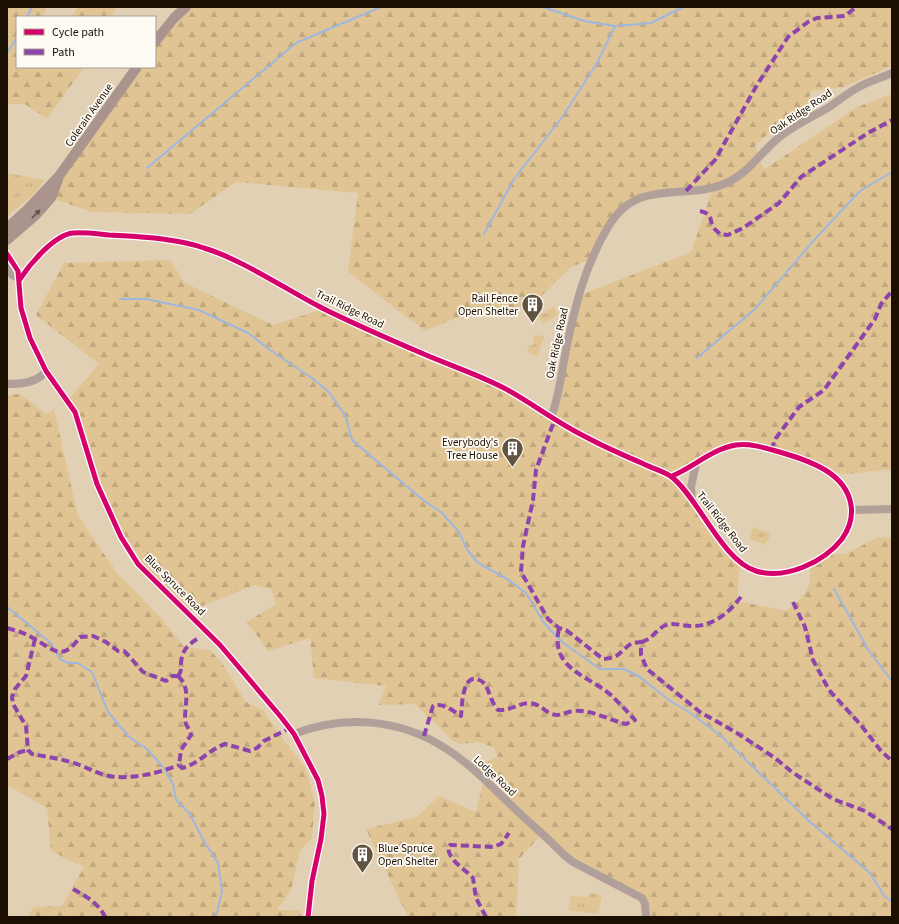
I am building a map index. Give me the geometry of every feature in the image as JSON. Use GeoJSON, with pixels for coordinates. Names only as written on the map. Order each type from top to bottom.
{"type":"FeatureCollection","features":[{"type":"Feature","properties":{"kind":"main road"},"geometry":{"type":"LineString","coordinates":[[156,41],[174,18],[186,7]]}},
{"type":"Feature","properties":{"kind":"main road","name":"Colerain Avenue"},"geometry":{"type":"LineString","coordinates":[[7,228],[27,210],[59,176],[136,68]]}},
{"type":"Feature","properties":{"kind":"main road","name":"Colerain Avenue"},"geometry":{"type":"LineString","coordinates":[[7,240],[35,216],[51,198],[59,176]]}},
{"type":"Feature","properties":{"kind":"street","name":"Oak Ridge Road"},"geometry":{"type":"LineString","coordinates":[[551,417],[558,398],[578,296],[592,259],[609,225],[617,215],[634,202],[654,193],[713,188],[736,178],[747,170],[781,136],[859,87],[892,73]]}},
{"type":"Feature","properties":{"kind":"street","name":"Trail Ridge Road"},"geometry":{"type":"LineString","coordinates":[[20,279],[30,264],[54,242],[69,234],[155,238],[191,244],[225,256],[324,309],[386,338],[485,378],[551,417],[616,452],[672,476],[692,499],[710,526],[734,555],[748,567],[763,572],[785,572],[798,569],[822,558],[835,547],[846,533],[852,510]]}},
{"type":"Feature","properties":{"kind":"street"},"geometry":{"type":"LineString","coordinates":[[7,254],[12,275],[20,279]]}},
{"type":"Feature","properties":{"kind":"street"},"geometry":{"type":"LineString","coordinates":[[10,264],[30,264]]}},
{"type":"Feature","properties":{"kind":"street","name":"Blue Spruce Road"},"geometry":{"type":"LineString","coordinates":[[20,279],[19,287],[25,324],[30,338],[46,371],[75,412],[97,484],[131,553],[156,583],[220,645],[294,734],[318,780],[324,814],[321,839],[312,881],[308,917]]}},
{"type":"Feature","properties":{"kind":"street"},"geometry":{"type":"LineString","coordinates":[[7,384],[28,382],[43,375],[46,371]]}},
{"type":"Feature","properties":{"kind":"street"},"geometry":{"type":"LineString","coordinates":[[672,476],[696,464],[722,448],[752,446],[804,459],[836,478],[844,487],[850,498],[852,510],[892,509]]}},
{"type":"Feature","properties":{"kind":"street"},"geometry":{"type":"LineString","coordinates":[[692,499],[692,487],[696,464]]}},
{"type":"Feature","properties":{"kind":"street","name":"Lodge Road"},"geometry":{"type":"LineString","coordinates":[[294,734],[322,726],[358,722],[404,728],[433,740],[465,762],[569,859],[642,898],[645,904],[646,917]]}},
{"type":"Feature","properties":{"kind":"green space"},"geometry":{"type":"Polygon","coordinates":[[[7,7],[46,7],[44,16],[16,16],[16,68],[83,68],[47,119],[25,104],[7,104],[7,7]]]}},
{"type":"Feature","properties":{"kind":"green space"},"geometry":{"type":"Polygon","coordinates":[[[78,7],[116,7],[112,16],[72,16],[78,7]]]}},
{"type":"Feature","properties":{"kind":"green space"},"geometry":{"type":"Polygon","coordinates":[[[186,7],[892,7],[892,66],[843,87],[811,91],[805,112],[778,126],[755,146],[761,164],[765,169],[857,107],[892,94],[892,469],[848,474],[826,471],[804,459],[734,446],[672,476],[740,561],[737,601],[786,611],[798,602],[806,592],[810,580],[810,565],[828,554],[846,554],[878,537],[892,538],[892,917],[646,917],[645,904],[573,862],[542,834],[519,859],[516,917],[408,917],[366,829],[417,817],[439,796],[476,812],[484,779],[473,770],[482,763],[498,757],[493,747],[479,742],[459,744],[453,741],[415,704],[379,705],[386,686],[314,678],[310,638],[268,651],[247,622],[276,604],[271,589],[254,585],[187,612],[156,583],[121,537],[68,400],[99,364],[36,315],[64,263],[170,260],[185,283],[273,325],[324,309],[460,368],[551,417],[578,296],[691,252],[713,188],[663,192],[625,208],[592,259],[571,267],[532,305],[461,316],[425,331],[348,272],[358,193],[236,182],[190,214],[92,212],[51,198],[59,176],[136,68],[156,68],[156,41],[186,7]]]}},
{"type":"Feature","properties":{"kind":"green space"},"geometry":{"type":"Polygon","coordinates":[[[7,173],[45,180],[32,196],[7,216],[7,173]]]}},
{"type":"Feature","properties":{"kind":"green space"},"geometry":{"type":"Polygon","coordinates":[[[554,306],[558,315],[543,324],[538,316],[554,306]]]}},
{"type":"Feature","properties":{"kind":"green space"},"geometry":{"type":"Polygon","coordinates":[[[534,335],[544,336],[538,356],[527,352],[529,346],[533,345],[534,335]]]}},
{"type":"Feature","properties":{"kind":"green space"},"geometry":{"type":"Polygon","coordinates":[[[20,394],[46,414],[54,409],[78,516],[117,573],[162,619],[184,647],[210,650],[222,663],[246,702],[263,710],[279,734],[306,769],[315,802],[312,838],[300,851],[291,890],[277,910],[300,910],[301,917],[27,917],[34,907],[62,906],[84,867],[51,851],[47,808],[7,785],[7,395],[20,394]]]}},
{"type":"Feature","properties":{"kind":"green space"},"geometry":{"type":"Polygon","coordinates":[[[753,527],[771,534],[765,545],[750,539],[753,527]]]}},
{"type":"Feature","properties":{"kind":"green space"},"geometry":{"type":"Polygon","coordinates":[[[590,893],[602,895],[598,914],[568,910],[571,896],[589,897],[590,893]]]}},
{"type":"Feature","properties":{"kind":"waterway"},"geometry":{"type":"LineString","coordinates":[[28,16],[32,7]]}},
{"type":"Feature","properties":{"kind":"waterway"},"geometry":{"type":"LineString","coordinates":[[147,168],[296,43],[381,7]]}},
{"type":"Feature","properties":{"kind":"waterway"},"geometry":{"type":"LineString","coordinates":[[543,7],[584,21],[615,26],[651,23],[683,7]]}},
{"type":"Feature","properties":{"kind":"waterway"},"geometry":{"type":"LineString","coordinates":[[484,234],[514,179],[563,116],[597,63],[615,26]]}},
{"type":"Feature","properties":{"kind":"waterway"},"geometry":{"type":"LineString","coordinates":[[7,53],[16,40]]}},
{"type":"Feature","properties":{"kind":"waterway"},"geometry":{"type":"LineString","coordinates":[[697,358],[755,309],[815,239],[860,191],[892,172]]}},
{"type":"Feature","properties":{"kind":"waterway"},"geometry":{"type":"LineString","coordinates":[[120,299],[146,299],[199,310],[248,333],[270,350],[312,378],[329,392],[346,417],[352,440],[423,500],[441,512],[459,532],[468,551],[478,563],[507,579],[526,593],[544,623],[562,642],[600,669],[624,669],[640,677],[670,701],[689,712],[721,736],[809,821],[870,873],[885,897],[892,901]]}},
{"type":"Feature","properties":{"kind":"waterway"},"geometry":{"type":"LineString","coordinates":[[834,589],[869,651],[892,681]]}},
{"type":"Feature","properties":{"kind":"waterway"},"geometry":{"type":"LineString","coordinates":[[7,607],[51,643],[60,659],[68,663],[78,663],[92,672],[108,712],[129,737],[147,749],[163,767],[173,784],[176,800],[190,814],[202,838],[218,863],[222,891],[216,917]]}},
{"type":"Feature","properties":{"kind":"marked path"},"geometry":{"type":"LineString","coordinates":[[686,191],[715,160],[757,85],[788,37],[808,22],[817,18],[845,16],[856,7]]}},
{"type":"Feature","properties":{"kind":"marked path"},"geometry":{"type":"LineString","coordinates":[[700,211],[709,215],[713,227],[720,234],[728,235],[743,228],[779,203],[801,177],[868,133],[892,120]]}},
{"type":"Feature","properties":{"kind":"marked path"},"geometry":{"type":"LineString","coordinates":[[771,450],[776,438],[799,407],[824,390],[875,319],[881,304],[892,291]]}},
{"type":"Feature","properties":{"kind":"marked path"},"geometry":{"type":"LineString","coordinates":[[553,424],[536,470],[533,500],[523,546],[521,572],[548,619],[559,628],[566,630],[603,659],[616,656],[632,643],[641,642],[641,655],[647,669],[700,712],[737,733],[833,799],[865,811],[892,829]]}},
{"type":"Feature","properties":{"kind":"marked path"},"geometry":{"type":"LineString","coordinates":[[641,642],[645,641],[669,624],[699,626],[714,621],[733,607],[743,594]]}},
{"type":"Feature","properties":{"kind":"marked path"},"geometry":{"type":"LineString","coordinates":[[793,602],[805,627],[813,660],[829,690],[860,724],[881,751],[892,761]]}},
{"type":"Feature","properties":{"kind":"marked path"},"geometry":{"type":"LineString","coordinates":[[7,628],[21,632],[52,649],[62,652],[68,650],[80,637],[93,636],[106,642],[118,651],[124,651],[143,672],[166,681],[172,676],[178,676]]}},
{"type":"Feature","properties":{"kind":"marked path"},"geometry":{"type":"LineString","coordinates":[[424,736],[433,706],[444,706],[461,716],[464,693],[468,682],[472,679],[478,679],[485,684],[498,710],[530,703],[537,705],[555,715],[580,711],[593,713],[626,724],[635,720],[611,695],[572,669],[565,662],[560,653],[558,642],[559,628]]}},
{"type":"Feature","properties":{"kind":"marked path"},"geometry":{"type":"LineString","coordinates":[[178,676],[181,671],[182,658],[185,650],[200,637]]}},
{"type":"Feature","properties":{"kind":"marked path"},"geometry":{"type":"LineString","coordinates":[[35,639],[26,676],[15,689],[12,697],[13,704],[26,726],[28,750],[32,754],[77,764],[101,774],[116,777],[132,777],[148,774],[179,765]]}},
{"type":"Feature","properties":{"kind":"marked path"},"geometry":{"type":"LineString","coordinates":[[178,676],[185,686],[185,720],[191,735],[181,750],[179,765],[182,768],[194,763],[225,744],[250,751],[257,748],[264,741],[290,728]]}},
{"type":"Feature","properties":{"kind":"marked path"},"geometry":{"type":"LineString","coordinates":[[7,759],[20,752],[28,750]]}},
{"type":"Feature","properties":{"kind":"marked path"},"geometry":{"type":"LineString","coordinates":[[486,917],[476,898],[473,878],[454,861],[448,848],[450,845],[493,847],[501,844],[509,833]]}},
{"type":"Feature","properties":{"kind":"marked path"},"geometry":{"type":"LineString","coordinates":[[73,889],[87,897],[99,908],[105,917]]}},
{"type":"Feature","properties":{"kind":"cycle path"},"geometry":{"type":"LineString","coordinates":[[20,279],[36,258],[51,244],[58,239],[73,233],[157,238],[204,248],[219,253],[264,275],[322,308],[426,355],[495,383],[575,431],[608,448],[667,474],[683,488],[732,555],[744,565],[756,571],[780,573],[792,571],[815,562],[842,539],[850,523],[851,505],[848,494],[842,484],[825,470],[815,465],[766,448],[742,445],[727,447],[711,454],[672,476]]}},
{"type":"Feature","properties":{"kind":"cycle path"},"geometry":{"type":"LineString","coordinates":[[7,254],[18,271],[21,308],[30,338],[46,371],[75,412],[97,484],[121,537],[138,564],[220,645],[281,717],[294,734],[318,780],[324,814],[321,839],[312,881],[308,917]]}},
{"type":"Feature","properties":{"kind":"place","name":"Rail Fence Open Shelter"},"geometry":{"type":"Point","coordinates":[533,324]}},
{"type":"Feature","properties":{"kind":"place","name":"Everybody's Tree House"},"geometry":{"type":"Point","coordinates":[513,468]}},
{"type":"Feature","properties":{"kind":"place","name":"Blue Spruce Open Shelter"},"geometry":{"type":"Point","coordinates":[362,874]}}]}
